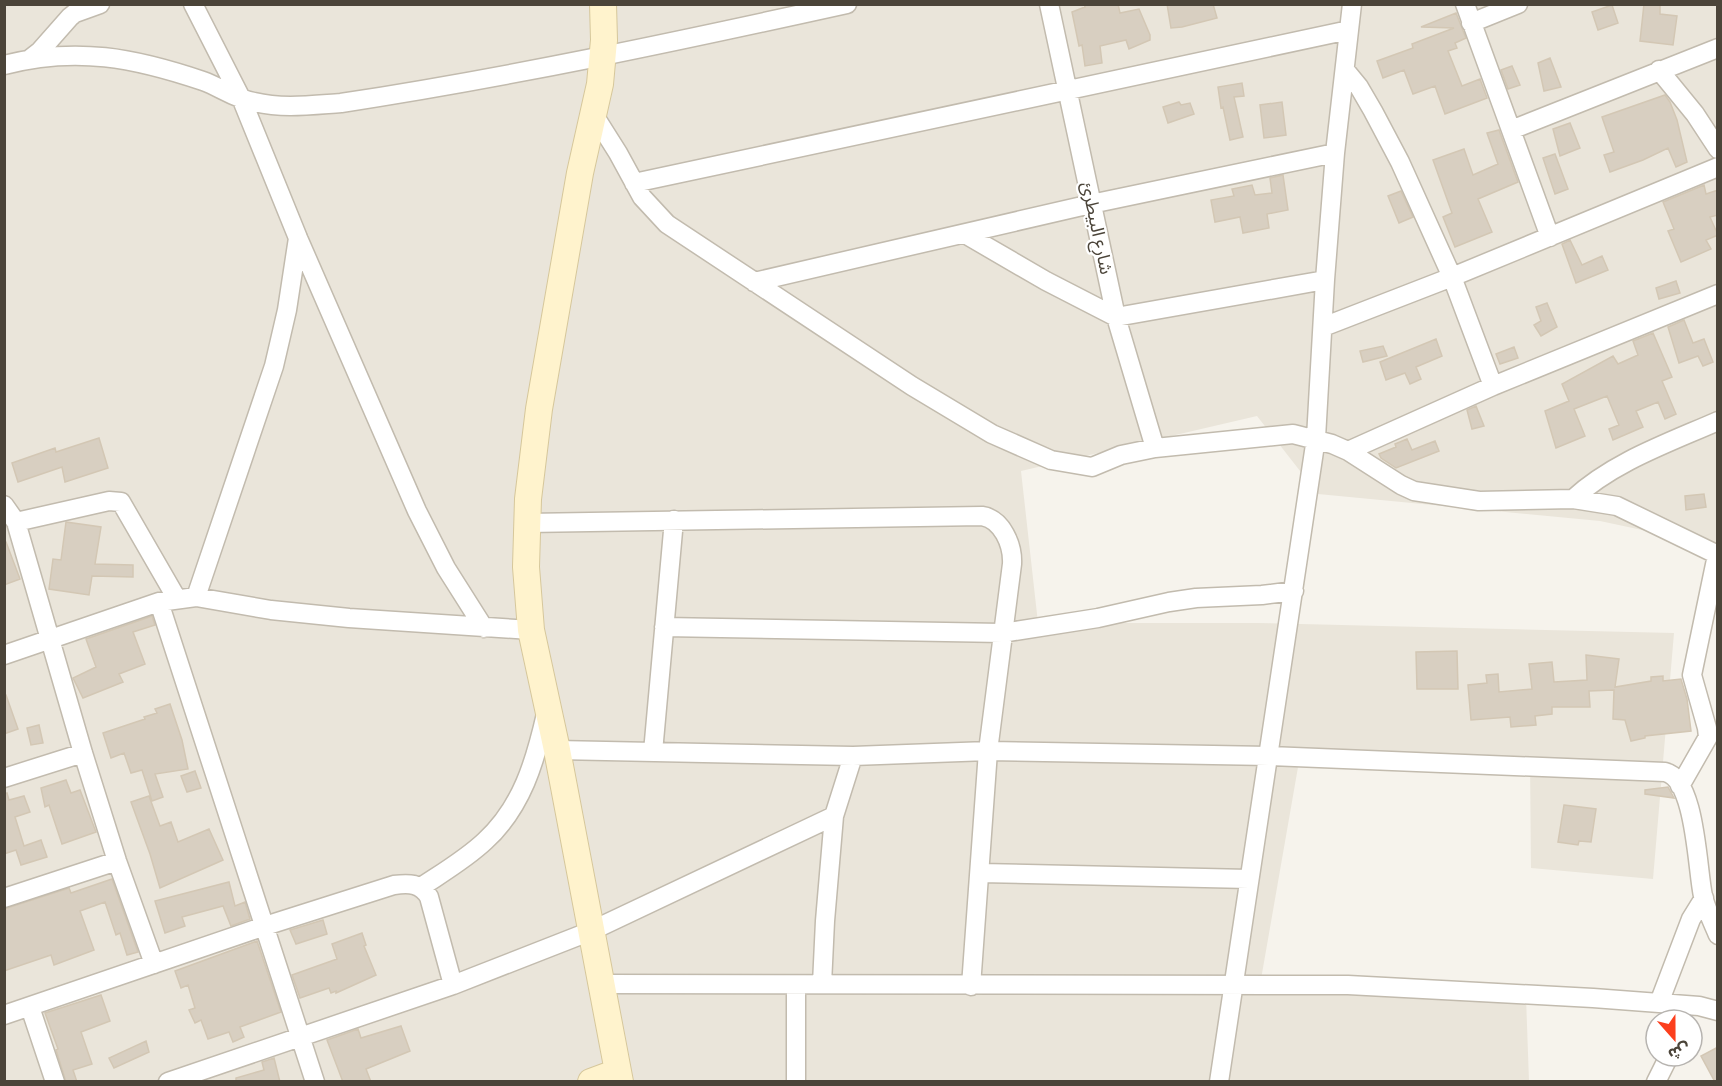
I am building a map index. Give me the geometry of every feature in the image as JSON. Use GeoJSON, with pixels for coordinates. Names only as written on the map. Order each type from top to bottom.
{"type":"FeatureCollection","features":[{"type":"Feature","properties":{"kind":"main road"},"geometry":{"type":"LineString","coordinates":[[591,1082],[619,1077],[557,750],[531,630],[526,588],[527,523],[539,409],[576,193],[594,116],[603,57],[603,4]]}},
{"type":"Feature","properties":{"kind":"street"},"geometry":{"type":"LineString","coordinates":[[31,58],[65,22],[73,9],[100,4]]}},
{"type":"Feature","properties":{"kind":"street"},"geometry":{"type":"LineString","coordinates":[[193,4],[242,100],[298,238],[430,539],[484,628]]}},
{"type":"Feature","properties":{"kind":"street"},"geometry":{"type":"LineString","coordinates":[[4,65],[31,58],[71,55],[126,59],[206,82],[242,100],[283,106],[341,103],[437,88],[603,57],[847,4]]}},
{"type":"Feature","properties":{"kind":"street","name":"شارع البيطرئ"},"geometry":{"type":"LineString","coordinates":[[1049,4],[1116,317],[1155,448]]}},
{"type":"Feature","properties":{"kind":"street"},"geometry":{"type":"LineString","coordinates":[[1219,1082],[1316,438],[1335,153],[1352,4]]}},
{"type":"Feature","properties":{"kind":"street"},"geometry":{"type":"LineString","coordinates":[[1465,4],[1550,237]]}},
{"type":"Feature","properties":{"kind":"street"},"geometry":{"type":"LineString","coordinates":[[1471,23],[1518,4]]}},
{"type":"Feature","properties":{"kind":"street"},"geometry":{"type":"LineString","coordinates":[[634,183],[1349,30]]}},
{"type":"Feature","properties":{"kind":"street"},"geometry":{"type":"LineString","coordinates":[[1511,130],[1718,48]]}},
{"type":"Feature","properties":{"kind":"street"},"geometry":{"type":"LineString","coordinates":[[1345,70],[1359,87],[1386,134],[1452,277],[1492,386]]}},
{"type":"Feature","properties":{"kind":"street"},"geometry":{"type":"LineString","coordinates":[[1659,70],[1695,114],[1718,149]]}},
{"type":"Feature","properties":{"kind":"street"},"geometry":{"type":"LineString","coordinates":[[594,116],[649,206],[667,224],[912,386],[992,434],[1041,457],[1091,467],[1121,455],[1155,448],[1282,434],[1316,438],[1348,452],[1407,488],[1479,501],[1573,499],[1617,506],[1717,555],[1692,675],[1708,737],[1680,786]]}},
{"type":"Feature","properties":{"kind":"street"},"geometry":{"type":"LineString","coordinates":[[754,282],[1091,204],[1335,153]]}},
{"type":"Feature","properties":{"kind":"street"},"geometry":{"type":"LineString","coordinates":[[1323,327],[1452,277],[1718,167]]}},
{"type":"Feature","properties":{"kind":"street"},"geometry":{"type":"LineString","coordinates":[[965,234],[1046,281],[1116,317],[1325,280]]}},
{"type":"Feature","properties":{"kind":"street"},"geometry":{"type":"LineString","coordinates":[[196,597],[274,366],[287,310],[298,238]]}},
{"type":"Feature","properties":{"kind":"street"},"geometry":{"type":"LineString","coordinates":[[1348,452],[1492,386],[1718,294]]}},
{"type":"Feature","properties":{"kind":"street"},"geometry":{"type":"LineString","coordinates":[[1573,499],[1614,470],[1718,421]]}},
{"type":"Feature","properties":{"kind":"street"},"geometry":{"type":"LineString","coordinates":[[16,522],[109,501],[121,502],[168,600],[265,926],[315,1082]]}},
{"type":"Feature","properties":{"kind":"street"},"geometry":{"type":"LineString","coordinates":[[4,505],[16,522],[83,753],[117,861],[154,964]]}},
{"type":"Feature","properties":{"kind":"street"},"geometry":{"type":"LineString","coordinates":[[527,523],[989,517],[999,525],[1012,552],[1012,564],[988,751],[971,986]]}},
{"type":"Feature","properties":{"kind":"street"},"geometry":{"type":"LineString","coordinates":[[653,752],[674,520]]}},
{"type":"Feature","properties":{"kind":"street"},"geometry":{"type":"LineString","coordinates":[[664,627],[1002,633],[1098,618],[1178,600],[1294,591]]}},
{"type":"Feature","properties":{"kind":"street"},"geometry":{"type":"LineString","coordinates":[[4,655],[168,600],[196,597],[271,610],[418,624],[531,630]]}},
{"type":"Feature","properties":{"kind":"street"},"geometry":{"type":"LineString","coordinates":[[421,887],[483,843],[505,820],[533,767],[548,707]]}},
{"type":"Feature","properties":{"kind":"street"},"geometry":{"type":"LineString","coordinates":[[557,750],[853,756],[988,751],[1269,756],[1665,772],[1672,774],[1688,802],[1704,898],[1718,935]]}},
{"type":"Feature","properties":{"kind":"street"},"geometry":{"type":"LineString","coordinates":[[4,778],[83,753]]}},
{"type":"Feature","properties":{"kind":"street"},"geometry":{"type":"LineString","coordinates":[[822,984],[825,910],[834,816],[853,756]]}},
{"type":"Feature","properties":{"kind":"street"},"geometry":{"type":"LineString","coordinates":[[168,1082],[453,985],[591,931],[834,816]]}},
{"type":"Feature","properties":{"kind":"street"},"geometry":{"type":"LineString","coordinates":[[4,898],[117,861]]}},
{"type":"Feature","properties":{"kind":"street"},"geometry":{"type":"LineString","coordinates":[[980,873],[1249,879]]}},
{"type":"Feature","properties":{"kind":"street"},"geometry":{"type":"LineString","coordinates":[[4,1015],[265,926],[394,885],[414,884],[426,892],[453,985]]}},
{"type":"Feature","properties":{"kind":"street"},"geometry":{"type":"LineString","coordinates":[[1659,1003],[1690,919],[1704,898]]}},
{"type":"Feature","properties":{"kind":"street"},"geometry":{"type":"LineString","coordinates":[[602,984],[1369,986],[1659,1003],[1676,1008]]}},
{"type":"Feature","properties":{"kind":"street"},"geometry":{"type":"LineString","coordinates":[[796,985],[796,1082]]}},
{"type":"Feature","properties":{"kind":"street"},"geometry":{"type":"LineString","coordinates":[[30,1006],[55,1082]]}},
{"type":"Feature","properties":{"kind":"street"},"geometry":{"type":"LineString","coordinates":[[1656,1082],[1663,1068]]}},
{"type":"Feature","properties":{"kind":"shaded area"},"geometry":{"type":"Polygon","coordinates":[[[5,5],[1717,5],[1717,546],[1600,521],[1318,494],[1257,416],[1021,471],[1038,623],[1257,623],[1674,633],[1653,879],[1531,868],[1530,758],[1301,750],[1260,985],[1526,997],[1529,1081],[5,1082],[5,5]]]}},
{"type":"Feature","properties":{"kind":"building"},"geometry":{"type":"Polygon","coordinates":[[[1084,4],[1118,4],[1120,13],[1139,9],[1150,40],[1129,49],[1126,40],[1100,46],[1102,63],[1085,66],[1082,45],[1079,46],[1072,12],[1085,7],[1084,4]]]}},
{"type":"Feature","properties":{"kind":"building"},"geometry":{"type":"Polygon","coordinates":[[[1167,4],[1213,4],[1217,18],[1171,28],[1167,4]]]}},
{"type":"Feature","properties":{"kind":"building"},"geometry":{"type":"Polygon","coordinates":[[[1644,4],[1660,4],[1660,14],[1677,16],[1673,45],[1640,41],[1644,4]]]}},
{"type":"Feature","properties":{"kind":"building"},"geometry":{"type":"Polygon","coordinates":[[[1612,5],[1618,23],[1598,30],[1592,12],[1612,5]]]}},
{"type":"Feature","properties":{"kind":"building"},"geometry":{"type":"Polygon","coordinates":[[[1456,13],[1466,38],[1455,43],[1457,48],[1448,51],[1462,86],[1480,79],[1487,98],[1445,114],[1435,86],[1413,94],[1404,70],[1383,78],[1377,61],[1413,48],[1412,44],[1454,28],[1421,27],[1456,13]]]}},
{"type":"Feature","properties":{"kind":"building"},"geometry":{"type":"Polygon","coordinates":[[[1550,58],[1561,87],[1544,91],[1538,63],[1550,58]]]}},
{"type":"Feature","properties":{"kind":"building"},"geometry":{"type":"Polygon","coordinates":[[[1512,66],[1520,85],[1508,89],[1501,70],[1512,66]]]}},
{"type":"Feature","properties":{"kind":"building"},"geometry":{"type":"Polygon","coordinates":[[[1242,83],[1244,96],[1234,97],[1243,137],[1230,140],[1218,87],[1242,83]]]}},
{"type":"Feature","properties":{"kind":"building"},"geometry":{"type":"Polygon","coordinates":[[[1665,95],[1677,120],[1687,162],[1676,167],[1668,148],[1610,172],[1604,155],[1614,152],[1602,117],[1665,95]]]}},
{"type":"Feature","properties":{"kind":"building"},"geometry":{"type":"Polygon","coordinates":[[[1179,102],[1181,105],[1190,103],[1194,114],[1168,123],[1163,107],[1179,102]]]}},
{"type":"Feature","properties":{"kind":"building"},"geometry":{"type":"Polygon","coordinates":[[[1282,102],[1286,135],[1264,138],[1260,105],[1282,102]]]}},
{"type":"Feature","properties":{"kind":"building"},"geometry":{"type":"Polygon","coordinates":[[[1570,123],[1580,148],[1560,156],[1553,129],[1570,123]]]}},
{"type":"Feature","properties":{"kind":"building"},"geometry":{"type":"Polygon","coordinates":[[[1499,130],[1518,182],[1478,199],[1492,232],[1455,247],[1443,217],[1452,213],[1433,160],[1464,149],[1473,175],[1498,164],[1487,133],[1499,130]]]}},
{"type":"Feature","properties":{"kind":"building"},"geometry":{"type":"Polygon","coordinates":[[[1555,154],[1568,189],[1555,194],[1543,158],[1555,154]]]}},
{"type":"Feature","properties":{"kind":"building"},"geometry":{"type":"Polygon","coordinates":[[[1283,175],[1288,210],[1267,214],[1269,228],[1243,233],[1240,217],[1215,222],[1211,200],[1234,196],[1232,189],[1252,185],[1255,195],[1272,193],[1270,178],[1283,175]]]}},
{"type":"Feature","properties":{"kind":"building"},"geometry":{"type":"Polygon","coordinates":[[[1704,185],[1706,194],[1718,190],[1718,215],[1710,217],[1718,235],[1706,240],[1711,249],[1681,262],[1668,231],[1674,229],[1663,202],[1704,185]]]}},
{"type":"Feature","properties":{"kind":"building"},"geometry":{"type":"Polygon","coordinates":[[[1401,191],[1413,217],[1399,223],[1388,196],[1401,191]]]}},
{"type":"Feature","properties":{"kind":"building"},"geometry":{"type":"Polygon","coordinates":[[[1570,240],[1582,265],[1602,256],[1608,270],[1576,283],[1562,244],[1570,240]]]}},
{"type":"Feature","properties":{"kind":"building"},"geometry":{"type":"Polygon","coordinates":[[[1676,281],[1680,293],[1659,299],[1656,288],[1676,281]]]}},
{"type":"Feature","properties":{"kind":"building"},"geometry":{"type":"Polygon","coordinates":[[[1547,303],[1557,327],[1541,336],[1534,325],[1541,321],[1536,307],[1547,303]]]}},
{"type":"Feature","properties":{"kind":"building"},"geometry":{"type":"Polygon","coordinates":[[[1684,320],[1693,343],[1704,339],[1713,362],[1703,366],[1698,356],[1679,363],[1668,327],[1684,320]]]}},
{"type":"Feature","properties":{"kind":"building"},"geometry":{"type":"Polygon","coordinates":[[[1653,333],[1672,377],[1662,381],[1676,414],[1665,419],[1658,402],[1636,411],[1643,427],[1613,440],[1609,429],[1619,425],[1607,396],[1574,409],[1585,436],[1556,448],[1545,411],[1569,401],[1562,384],[1613,356],[1618,364],[1638,355],[1633,341],[1653,333]]]}},
{"type":"Feature","properties":{"kind":"building"},"geometry":{"type":"Polygon","coordinates":[[[1436,339],[1442,356],[1416,367],[1421,379],[1410,384],[1405,373],[1386,380],[1380,362],[1436,339]]]}},
{"type":"Feature","properties":{"kind":"building"},"geometry":{"type":"Polygon","coordinates":[[[1383,346],[1387,356],[1363,362],[1360,351],[1383,346]]]}},
{"type":"Feature","properties":{"kind":"building"},"geometry":{"type":"Polygon","coordinates":[[[1514,347],[1518,358],[1500,364],[1496,354],[1514,347]]]}},
{"type":"Feature","properties":{"kind":"building"},"geometry":{"type":"Polygon","coordinates":[[[1476,406],[1484,426],[1472,429],[1467,410],[1476,406]]]}},
{"type":"Feature","properties":{"kind":"building"},"geometry":{"type":"Polygon","coordinates":[[[99,438],[108,468],[65,482],[62,467],[18,482],[12,463],[55,448],[56,452],[99,438]]]}},
{"type":"Feature","properties":{"kind":"building"},"geometry":{"type":"Polygon","coordinates":[[[1407,439],[1412,450],[1435,441],[1439,451],[1396,468],[1381,458],[1379,454],[1396,447],[1395,444],[1407,439]]]}},
{"type":"Feature","properties":{"kind":"building"},"geometry":{"type":"Polygon","coordinates":[[[1704,494],[1706,507],[1686,510],[1685,496],[1704,494]]]}},
{"type":"Feature","properties":{"kind":"building"},"geometry":{"type":"Polygon","coordinates":[[[66,522],[101,527],[95,564],[133,565],[133,577],[92,576],[89,595],[49,589],[53,559],[61,560],[66,522]]]}},
{"type":"Feature","properties":{"kind":"building"},"geometry":{"type":"Polygon","coordinates":[[[4,542],[6,542],[20,579],[4,585],[4,542]]]}},
{"type":"Feature","properties":{"kind":"building"},"geometry":{"type":"Polygon","coordinates":[[[152,616],[155,625],[133,632],[145,664],[119,674],[123,682],[83,698],[73,678],[96,667],[86,639],[152,616]]]}},
{"type":"Feature","properties":{"kind":"building"},"geometry":{"type":"Polygon","coordinates":[[[1457,651],[1458,689],[1417,689],[1416,652],[1457,651]]]}},
{"type":"Feature","properties":{"kind":"building"},"geometry":{"type":"Polygon","coordinates":[[[1586,655],[1619,659],[1615,687],[1651,681],[1651,677],[1663,676],[1663,681],[1681,679],[1687,699],[1691,731],[1645,736],[1645,738],[1631,741],[1625,720],[1613,719],[1614,690],[1589,691],[1590,707],[1552,707],[1552,714],[1535,716],[1536,725],[1511,727],[1510,717],[1471,720],[1468,685],[1487,683],[1486,675],[1498,674],[1499,692],[1532,689],[1529,664],[1552,662],[1554,682],[1587,680],[1586,655]]]}},
{"type":"Feature","properties":{"kind":"building"},"geometry":{"type":"Polygon","coordinates":[[[4,695],[6,695],[18,729],[4,734],[4,695]]]}},
{"type":"Feature","properties":{"kind":"building"},"geometry":{"type":"Polygon","coordinates":[[[170,704],[182,740],[188,769],[155,774],[163,797],[152,801],[142,770],[131,773],[124,753],[111,758],[103,733],[145,719],[144,717],[157,713],[155,709],[170,704]]]}},
{"type":"Feature","properties":{"kind":"building"},"geometry":{"type":"Polygon","coordinates":[[[39,725],[43,743],[31,745],[27,728],[39,725]]]}},
{"type":"Feature","properties":{"kind":"building"},"geometry":{"type":"Polygon","coordinates":[[[195,771],[201,788],[187,792],[181,776],[195,771]]]}},
{"type":"Feature","properties":{"kind":"building"},"geometry":{"type":"Polygon","coordinates":[[[66,780],[71,793],[80,790],[96,832],[62,844],[49,805],[45,807],[41,788],[66,780]]]}},
{"type":"Feature","properties":{"kind":"building"},"geometry":{"type":"Polygon","coordinates":[[[1668,787],[1674,798],[1645,794],[1645,790],[1668,787]]]}},
{"type":"Feature","properties":{"kind":"building"},"geometry":{"type":"Polygon","coordinates":[[[7,793],[9,800],[24,796],[30,812],[15,817],[24,846],[41,840],[47,857],[21,865],[16,850],[4,854],[4,794],[7,793]]]}},
{"type":"Feature","properties":{"kind":"building"},"geometry":{"type":"Polygon","coordinates":[[[149,796],[160,826],[171,822],[178,842],[209,829],[223,860],[160,888],[131,802],[149,796]]]}},
{"type":"Feature","properties":{"kind":"building"},"geometry":{"type":"Polygon","coordinates":[[[1564,805],[1596,809],[1591,842],[1579,841],[1578,845],[1558,842],[1564,805]]]}},
{"type":"Feature","properties":{"kind":"building"},"geometry":{"type":"Polygon","coordinates":[[[112,879],[138,952],[127,955],[120,933],[116,935],[105,902],[80,911],[94,950],[54,965],[51,955],[4,971],[4,909],[69,888],[71,893],[112,879]]]}},
{"type":"Feature","properties":{"kind":"building"},"geometry":{"type":"Polygon","coordinates":[[[229,882],[235,906],[245,902],[250,919],[231,926],[223,906],[182,917],[185,926],[165,933],[155,901],[229,882]]]}},
{"type":"Feature","properties":{"kind":"building"},"geometry":{"type":"Polygon","coordinates":[[[323,920],[327,934],[296,944],[290,930],[323,920]]]}},
{"type":"Feature","properties":{"kind":"building"},"geometry":{"type":"Polygon","coordinates":[[[362,933],[366,945],[364,946],[376,975],[336,993],[336,991],[331,993],[329,988],[300,998],[292,975],[337,959],[332,944],[362,933]]]}},
{"type":"Feature","properties":{"kind":"building"},"geometry":{"type":"Polygon","coordinates":[[[257,941],[281,1012],[240,1027],[244,1037],[233,1042],[229,1032],[208,1039],[201,1020],[195,1023],[189,1010],[195,1008],[188,985],[181,988],[175,971],[257,941]]]}},
{"type":"Feature","properties":{"kind":"building"},"geometry":{"type":"Polygon","coordinates":[[[101,995],[110,1021],[81,1032],[92,1064],[73,1070],[77,1082],[66,1082],[56,1050],[58,1049],[45,1013],[101,995]]]}},
{"type":"Feature","properties":{"kind":"building"},"geometry":{"type":"Polygon","coordinates":[[[401,1026],[410,1051],[366,1069],[371,1082],[343,1082],[327,1040],[358,1029],[361,1038],[401,1026]]]}},
{"type":"Feature","properties":{"kind":"building"},"geometry":{"type":"Polygon","coordinates":[[[146,1041],[149,1052],[114,1068],[109,1058],[146,1041]]]}},
{"type":"Feature","properties":{"kind":"building"},"geometry":{"type":"Polygon","coordinates":[[[1718,1047],[1718,1082],[1715,1082],[1704,1062],[1704,1054],[1718,1047]]]}},
{"type":"Feature","properties":{"kind":"building"},"geometry":{"type":"Polygon","coordinates":[[[274,1058],[280,1082],[236,1082],[236,1078],[264,1070],[262,1062],[274,1058]]]}}]}
